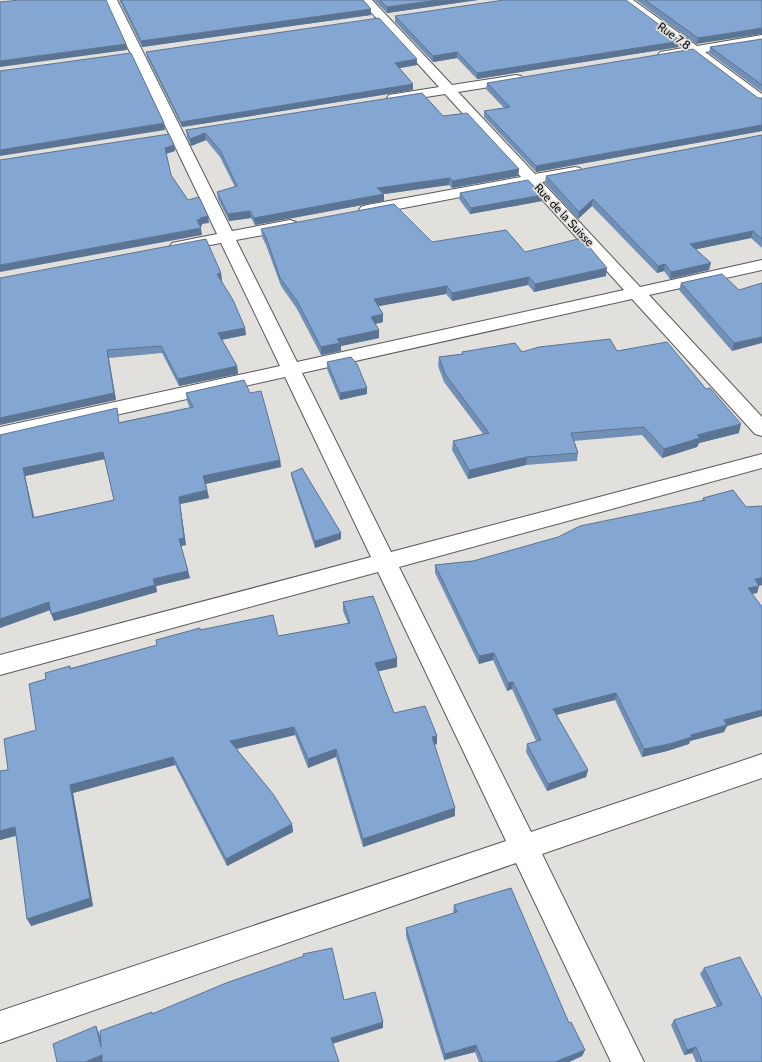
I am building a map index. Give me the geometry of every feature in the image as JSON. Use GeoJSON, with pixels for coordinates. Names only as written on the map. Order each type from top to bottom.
{"type":"FeatureCollection","features":[{"type":"Feature","properties":{"kind":"street"},"geometry":{"type":"LineString","coordinates":[[111,0],[628,1062]]}},
{"type":"Feature","properties":{"kind":"street","name":"Rue de la Suisse"},"geometry":{"type":"LineString","coordinates":[[366,0],[762,429]]}},
{"type":"Feature","properties":{"kind":"street","name":"Rue 7.8"},"geometry":{"type":"LineString","coordinates":[[626,0],[762,100]]}},
{"type":"Feature","properties":{"kind":"street"},"geometry":{"type":"LineString","coordinates":[[654,56],[762,39]]}},
{"type":"Feature","properties":{"kind":"street"},"geometry":{"type":"LineString","coordinates":[[379,101],[528,77]]}},
{"type":"Feature","properties":{"kind":"street"},"geometry":{"type":"LineString","coordinates":[[352,213],[593,168]]}},
{"type":"Feature","properties":{"kind":"street"},"geometry":{"type":"LineString","coordinates":[[164,248],[304,222]]}},
{"type":"Feature","properties":{"kind":"street"},"geometry":{"type":"LineString","coordinates":[[0,434],[762,265]]}},
{"type":"Feature","properties":{"kind":"street"},"geometry":{"type":"LineString","coordinates":[[0,665],[762,461]]}},
{"type":"Feature","properties":{"kind":"street"},"geometry":{"type":"LineString","coordinates":[[0,1026],[762,766]]}},
{"type":"Feature","properties":{"kind":"building"},"geometry":{"type":"Polygon","coordinates":[[[20,0],[106,0],[126,44],[0,61],[0,2],[20,0]]]}},
{"type":"Feature","properties":{"kind":"building"},"geometry":{"type":"Polygon","coordinates":[[[121,0],[363,0],[371,9],[141,41],[121,0]]]}},
{"type":"Feature","properties":{"kind":"building"},"geometry":{"type":"Polygon","coordinates":[[[380,0],[438,0],[387,7],[380,0]]]}},
{"type":"Feature","properties":{"kind":"building"},"geometry":{"type":"Polygon","coordinates":[[[504,0],[626,0],[681,41],[477,73],[457,52],[433,56],[395,16],[504,0]]]}},
{"type":"Feature","properties":{"kind":"building"},"geometry":{"type":"Polygon","coordinates":[[[645,0],[762,0],[762,28],[698,38],[645,0]]]}},
{"type":"Feature","properties":{"kind":"building"},"geometry":{"type":"Polygon","coordinates":[[[379,18],[417,59],[395,63],[413,84],[181,122],[146,52],[379,18]]]}},
{"type":"Feature","properties":{"kind":"building"},"geometry":{"type":"Polygon","coordinates":[[[762,39],[762,85],[710,47],[762,39]]]}},
{"type":"Feature","properties":{"kind":"building"},"geometry":{"type":"Polygon","coordinates":[[[693,49],[758,98],[762,98],[762,125],[536,166],[484,111],[510,107],[487,83],[693,49]]]}},
{"type":"Feature","properties":{"kind":"building"},"geometry":{"type":"Polygon","coordinates":[[[131,53],[164,123],[0,150],[0,71],[131,53]]]}},
{"type":"Feature","properties":{"kind":"building"},"geometry":{"type":"Polygon","coordinates":[[[422,93],[443,116],[467,113],[519,169],[452,181],[450,178],[377,188],[384,194],[254,218],[250,211],[228,214],[217,192],[237,186],[220,150],[205,133],[190,139],[186,130],[422,93]]]}},
{"type":"Feature","properties":{"kind":"building"},"geometry":{"type":"Polygon","coordinates":[[[169,134],[174,145],[165,148],[171,175],[188,200],[199,197],[208,216],[197,220],[201,228],[0,265],[0,160],[169,134]]]}},
{"type":"Feature","properties":{"kind":"building"},"geometry":{"type":"Polygon","coordinates":[[[762,135],[762,239],[753,231],[690,244],[711,263],[671,272],[665,264],[658,266],[593,199],[579,212],[546,176],[762,135]]]}},
{"type":"Feature","properties":{"kind":"building"},"geometry":{"type":"Polygon","coordinates":[[[528,180],[542,195],[471,208],[460,193],[528,180]]]}},
{"type":"Feature","properties":{"kind":"building"},"geometry":{"type":"Polygon","coordinates":[[[394,204],[432,242],[506,230],[525,252],[582,238],[607,268],[535,284],[529,277],[452,293],[447,286],[374,299],[383,314],[371,317],[379,330],[337,339],[340,343],[321,347],[297,301],[280,278],[266,237],[261,229],[394,204]]]}},
{"type":"Feature","properties":{"kind":"building"},"geometry":{"type":"Polygon","coordinates":[[[206,239],[221,273],[217,274],[233,300],[245,328],[218,333],[237,366],[178,379],[161,346],[107,350],[114,393],[0,418],[0,278],[206,239]]]}},
{"type":"Feature","properties":{"kind":"building"},"geometry":{"type":"Polygon","coordinates":[[[722,274],[739,290],[762,283],[762,337],[734,343],[681,283],[722,274]]]}},
{"type":"Feature","properties":{"kind":"building"},"geometry":{"type":"Polygon","coordinates":[[[610,339],[617,351],[667,342],[706,389],[710,388],[741,424],[697,435],[700,438],[664,449],[644,427],[571,433],[578,453],[527,457],[469,470],[453,441],[489,433],[445,374],[439,357],[463,354],[462,352],[515,343],[522,352],[539,347],[610,339]]]}},
{"type":"Feature","properties":{"kind":"building"},"geometry":{"type":"Polygon","coordinates":[[[351,357],[357,364],[367,388],[340,393],[327,362],[351,357]]]}},
{"type":"Feature","properties":{"kind":"building"},"geometry":{"type":"Polygon","coordinates":[[[244,380],[250,393],[261,391],[280,460],[203,476],[207,490],[179,497],[184,538],[179,539],[188,571],[153,579],[155,585],[51,614],[49,602],[0,619],[0,435],[117,408],[119,423],[193,407],[186,393],[244,380]],[[103,452],[23,468],[33,518],[114,500],[103,452]]]}},
{"type":"Feature","properties":{"kind":"building"},"geometry":{"type":"Polygon","coordinates":[[[302,468],[341,533],[315,541],[291,473],[302,468]]]}},
{"type":"Feature","properties":{"kind":"building"},"geometry":{"type":"Polygon","coordinates":[[[733,490],[746,507],[762,506],[762,578],[755,579],[759,586],[748,588],[762,607],[762,710],[724,720],[727,725],[691,735],[692,737],[669,744],[644,749],[616,693],[553,709],[588,770],[548,784],[527,744],[541,740],[513,682],[508,683],[494,653],[479,656],[435,565],[473,561],[558,537],[580,526],[705,500],[703,498],[733,490]]]}},
{"type":"Feature","properties":{"kind":"building"},"geometry":{"type":"Polygon","coordinates":[[[373,596],[397,658],[375,663],[394,713],[425,706],[437,736],[432,737],[455,808],[363,839],[336,749],[308,759],[294,727],[230,741],[273,794],[292,824],[226,859],[173,757],[70,785],[90,898],[27,919],[15,827],[0,831],[0,771],[8,770],[4,739],[36,730],[29,684],[46,679],[45,673],[70,666],[70,669],[157,645],[156,640],[200,628],[200,630],[273,615],[278,636],[350,623],[343,602],[373,596]]]}},
{"type":"Feature","properties":{"kind":"building"},"geometry":{"type":"Polygon","coordinates":[[[511,888],[569,1023],[571,1022],[585,1050],[555,1062],[483,1062],[476,1045],[445,1054],[406,928],[457,912],[454,905],[511,888]]]}},
{"type":"Feature","properties":{"kind":"building"},"geometry":{"type":"Polygon","coordinates":[[[332,948],[344,1000],[375,992],[383,1022],[331,1038],[339,1062],[102,1062],[102,1055],[85,1062],[57,1062],[53,1044],[96,1026],[101,1047],[100,1031],[152,1012],[152,1014],[226,983],[304,956],[303,954],[332,948]]]}},
{"type":"Feature","properties":{"kind":"building"},"geometry":{"type":"Polygon","coordinates":[[[740,957],[762,999],[762,1062],[702,1062],[696,1047],[687,1050],[674,1020],[722,1005],[704,968],[740,957]]]}}]}
